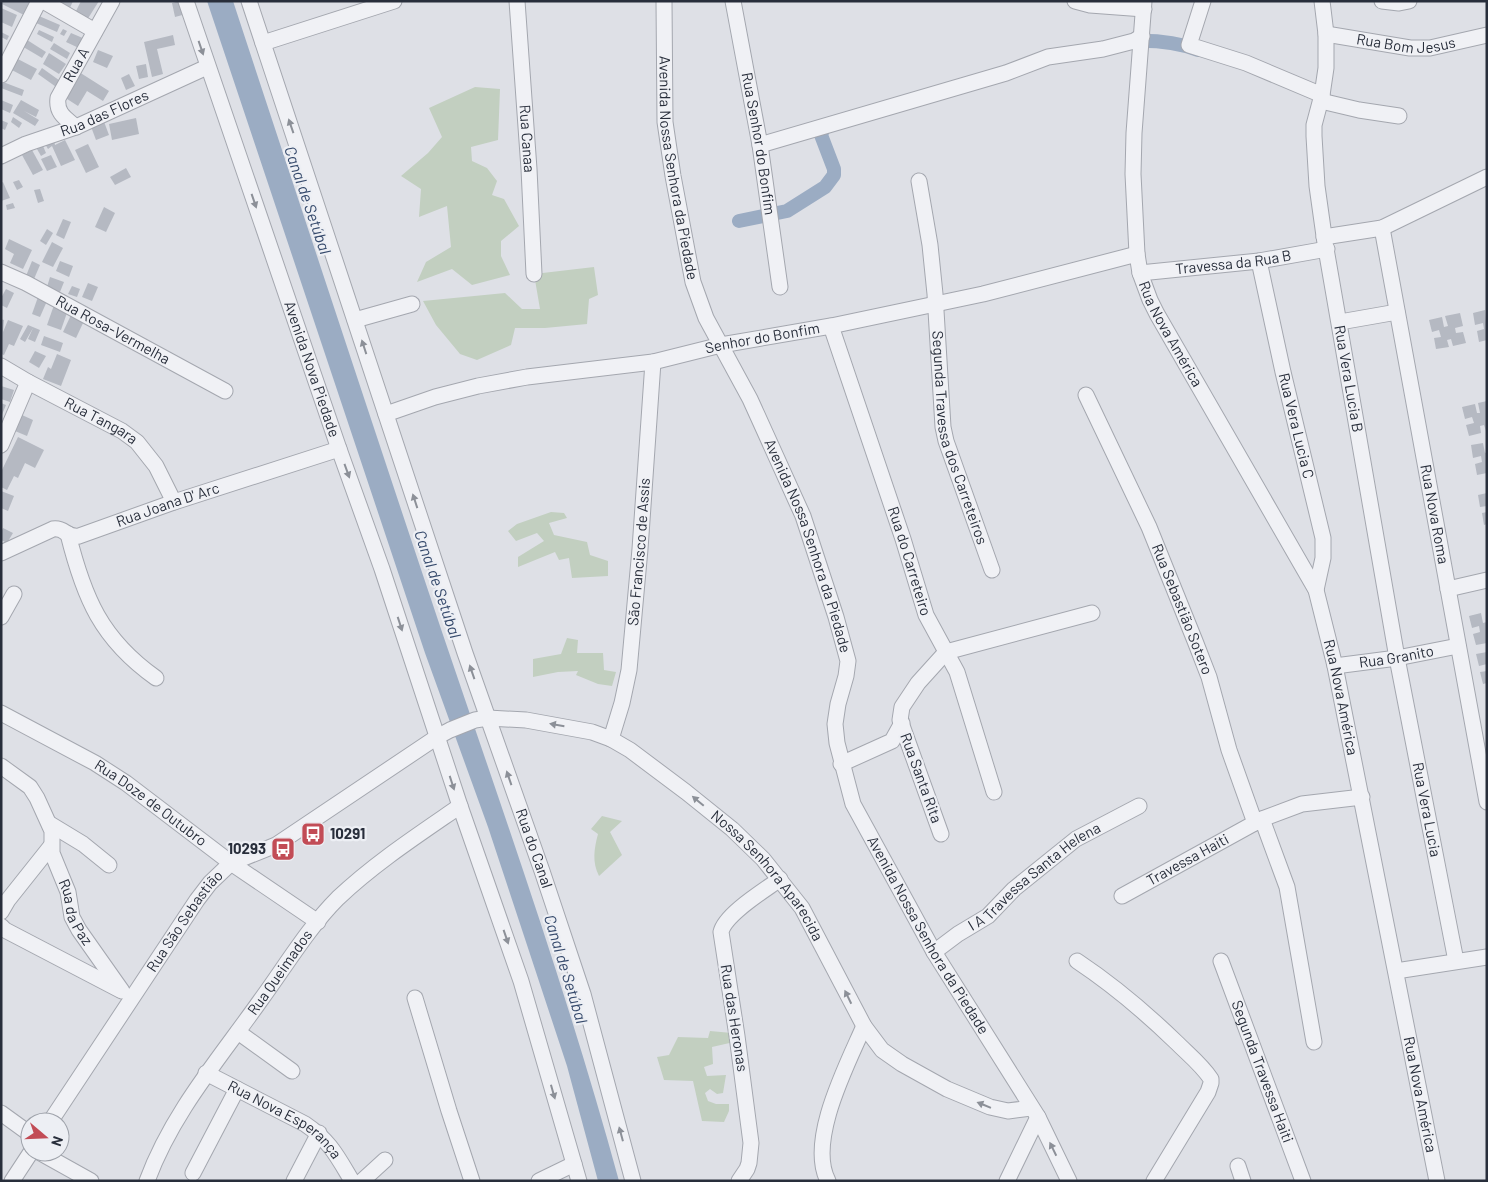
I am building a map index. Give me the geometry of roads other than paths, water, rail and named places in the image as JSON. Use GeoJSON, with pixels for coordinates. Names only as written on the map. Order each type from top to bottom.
{"type":"FeatureCollection","features":[{"type":"Feature","properties":{"kind":"street"},"geometry":{"type":"LineString","coordinates":[[1,75],[41,1],[95,31]]}},
{"type":"Feature","properties":{"kind":"street","name":"Rua A"},"geometry":{"type":"LineString","coordinates":[[76,127],[59,112],[58,98],[112,1]]}},
{"type":"Feature","properties":{"kind":"street","name":"Avenida Nova Piedade"},"geometry":{"type":"LineString","coordinates":[[186,1],[339,449],[443,734]]}},
{"type":"Feature","properties":{"kind":"street"},"geometry":{"type":"LineString","coordinates":[[249,1],[386,414],[481,719]]}},
{"type":"Feature","properties":{"kind":"street"},"geometry":{"type":"LineString","coordinates":[[263,43],[394,1]]}},
{"type":"Feature","properties":{"kind":"street","name":"Rua Canaa"},"geometry":{"type":"LineString","coordinates":[[517,1],[529,169],[534,274]]}},
{"type":"Feature","properties":{"kind":"street","name":"Avenida Nossa Senhora da Piedade"},"geometry":{"type":"LineString","coordinates":[[664,1],[665,122],[693,282],[706,318],[750,399],[802,516],[836,617],[848,661],[835,724],[837,743],[854,804],[934,952],[1035,1112],[1069,1181]]}},
{"type":"Feature","properties":{"kind":"street","name":"Rua Senhor do Bonfim"},"geometry":{"type":"LineString","coordinates":[[733,1],[760,145],[780,288]]}},
{"type":"Feature","properties":{"kind":"street"},"geometry":{"type":"LineString","coordinates":[[1075,1],[1090,5],[1144,5]]}},
{"type":"Feature","properties":{"kind":"street"},"geometry":{"type":"LineString","coordinates":[[1203,1],[1189,45],[1254,66],[1322,98],[1359,110],[1399,116]]}},
{"type":"Feature","properties":{"kind":"street","name":"Rua Vera Lucia B"},"geometry":{"type":"LineString","coordinates":[[1322,1],[1326,34],[1326,68],[1314,136],[1317,186],[1325,243],[1397,658]]}},
{"type":"Feature","properties":{"kind":"street"},"geometry":{"type":"LineString","coordinates":[[1382,1],[1399,3],[1409,1]]}},
{"type":"Feature","properties":{"kind":"street","name":"Rua Nova América"},"geometry":{"type":"LineString","coordinates":[[1144,5],[1137,39],[1141,58],[1133,154],[1137,254],[1140,273],[1150,300],[1162,322],[1266,506],[1316,590],[1335,666],[1362,796],[1436,1181]]}},
{"type":"Feature","properties":{"kind":"street","name":"Rua Bom Jesus"},"geometry":{"type":"LineString","coordinates":[[1326,34],[1410,48],[1430,48],[1487,35]]}},
{"type":"Feature","properties":{"kind":"street"},"geometry":{"type":"LineString","coordinates":[[760,145],[1006,73],[1048,57],[1103,49],[1137,39]]}},
{"type":"Feature","properties":{"kind":"street","name":"Rua das Flores"},"geometry":{"type":"LineString","coordinates":[[1,156],[26,144],[76,127],[207,67]]}},
{"type":"Feature","properties":{"kind":"street","name":"Travessa da Rua B"},"geometry":{"type":"LineString","coordinates":[[1140,273],[1259,261],[1382,228],[1487,178]]}},
{"type":"Feature","properties":{"kind":"street","name":"Segunda Travessa dos Carreteiros"},"geometry":{"type":"LineString","coordinates":[[919,181],[930,246],[936,299],[943,427],[946,441],[992,570]]}},
{"type":"Feature","properties":{"kind":"street","name":"Rua Nova Roma"},"geometry":{"type":"LineString","coordinates":[[1382,228],[1487,802]]}},
{"type":"Feature","properties":{"kind":"street","name":"Senhor do Bonfim"},"geometry":{"type":"LineString","coordinates":[[386,414],[435,397],[478,386],[527,377],[653,362],[721,345],[831,326],[936,299],[1137,254]]}},
{"type":"Feature","properties":{"kind":"street","name":"Rua Vera Lucia C"},"geometry":{"type":"LineString","coordinates":[[1259,261],[1324,544],[1316,590]]}},
{"type":"Feature","properties":{"kind":"street","name":"Rua Rosa-Vermelha"},"geometry":{"type":"LineString","coordinates":[[1,272],[26,283],[225,390]]}},
{"type":"Feature","properties":{"kind":"street"},"geometry":{"type":"LineString","coordinates":[[355,320],[412,304]]}},
{"type":"Feature","properties":{"kind":"street"},"geometry":{"type":"LineString","coordinates":[[1340,322],[1397,312]]}},
{"type":"Feature","properties":{"kind":"street","name":"Rua do Carreteiro"},"geometry":{"type":"LineString","coordinates":[[831,326],[903,539],[926,615],[959,677],[994,792]]}},
{"type":"Feature","properties":{"kind":"street","name":"São Francisco de Assis"},"geometry":{"type":"LineString","coordinates":[[611,739],[622,703],[629,670],[640,549],[653,362]]}},
{"type":"Feature","properties":{"kind":"street","name":"Rua Tangara"},"geometry":{"type":"LineString","coordinates":[[1,366],[122,431],[137,442],[156,466],[174,502]]}},
{"type":"Feature","properties":{"kind":"street"},"geometry":{"type":"LineString","coordinates":[[1,445],[28,382]]}},
{"type":"Feature","properties":{"kind":"street","name":"Rua Sebastião Sotero"},"geometry":{"type":"LineString","coordinates":[[1086,396],[1149,527],[1209,677],[1229,750],[1287,887],[1314,1042]]}},
{"type":"Feature","properties":{"kind":"street","name":"Rua Joana D' Arc"},"geometry":{"type":"LineString","coordinates":[[1,554],[53,529],[60,529],[74,537],[79,536],[174,502],[339,449]]}},
{"type":"Feature","properties":{"kind":"street"},"geometry":{"type":"LineString","coordinates":[[68,534],[81,580],[93,608],[107,632],[121,650],[138,666],[156,678]]}},
{"type":"Feature","properties":{"kind":"street"},"geometry":{"type":"LineString","coordinates":[[1448,589],[1487,580]]}},
{"type":"Feature","properties":{"kind":"street"},"geometry":{"type":"LineString","coordinates":[[1,617],[14,594]]}},
{"type":"Feature","properties":{"kind":"street"},"geometry":{"type":"LineString","coordinates":[[842,764],[892,741],[902,723],[900,720],[904,704],[918,683],[946,652],[1092,613]]}},
{"type":"Feature","properties":{"kind":"street","name":"Rua Granito"},"geometry":{"type":"LineString","coordinates":[[1335,666],[1397,658],[1458,646]]}},
{"type":"Feature","properties":{"kind":"street","name":"Rua Vera Lucia"},"geometry":{"type":"LineString","coordinates":[[1397,658],[1456,961]]}},
{"type":"Feature","properties":{"kind":"street","name":"Rua Doze de Outubro"},"geometry":{"type":"LineString","coordinates":[[1,713],[95,763],[126,783],[231,863],[318,922]]}},
{"type":"Feature","properties":{"kind":"street","name":"Nossa Senhora Aparecida"},"geometry":{"type":"LineString","coordinates":[[443,734],[481,719],[526,720],[592,732],[611,739],[630,750],[732,829],[763,859],[780,879],[802,908],[864,1026],[882,1050],[946,1090],[1002,1111],[1035,1112]]}},
{"type":"Feature","properties":{"kind":"street","name":"Rua do Canal"},"geometry":{"type":"LineString","coordinates":[[481,719],[542,871],[583,994],[633,1181]]}},
{"type":"Feature","properties":{"kind":"street","name":"Rua Santa Rita"},"geometry":{"type":"LineString","coordinates":[[902,723],[941,834]]}},
{"type":"Feature","properties":{"kind":"street"},"geometry":{"type":"LineString","coordinates":[[443,734],[460,806],[521,981],[579,1181]]}},
{"type":"Feature","properties":{"kind":"street","name":"Rua São Sebastião"},"geometry":{"type":"LineString","coordinates":[[56,1112],[126,994],[210,883],[231,863],[276,845],[443,734]]}},
{"type":"Feature","properties":{"kind":"street","name":"Rua da Paz"},"geometry":{"type":"LineString","coordinates":[[1,766],[30,787],[50,824],[51,846],[68,892],[72,917],[79,930],[126,994]]}},
{"type":"Feature","properties":{"kind":"street"},"geometry":{"type":"LineString","coordinates":[[1258,821],[1302,804],[1362,796]]}},
{"type":"Feature","properties":{"kind":"street","name":"Rua Queimados"},"geometry":{"type":"LineString","coordinates":[[147,1181],[176,1119],[206,1072],[238,1032],[318,922],[338,899],[370,870],[460,806]]}},
{"type":"Feature","properties":{"kind":"street","name":"I A Travessa Santa Helena"},"geometry":{"type":"LineString","coordinates":[[934,952],[958,934],[988,916],[1014,889],[1076,839],[1139,806]]}},
{"type":"Feature","properties":{"kind":"street","name":"Travessa Haiti"},"geometry":{"type":"LineString","coordinates":[[1122,896],[1258,821]]}},
{"type":"Feature","properties":{"kind":"street"},"geometry":{"type":"LineString","coordinates":[[50,824],[83,844],[109,865]]}},
{"type":"Feature","properties":{"kind":"street"},"geometry":{"type":"LineString","coordinates":[[1,912],[8,900],[51,846]]}},
{"type":"Feature","properties":{"kind":"street","name":"Rua das Heronas"},"geometry":{"type":"LineString","coordinates":[[738,1181],[749,1164],[751,1143],[738,1036],[721,932],[725,922],[780,879]]}},
{"type":"Feature","properties":{"kind":"street"},"geometry":{"type":"LineString","coordinates":[[3,928],[126,994]]}},
{"type":"Feature","properties":{"kind":"street"},"geometry":{"type":"LineString","coordinates":[[1396,971],[1487,957]]}},
{"type":"Feature","properties":{"kind":"street"},"geometry":{"type":"LineString","coordinates":[[1077,961],[1125,995],[1193,1058],[1210,1079],[1211,1083],[1208,1092],[1154,1181]]}},
{"type":"Feature","properties":{"kind":"street","name":"Segunda Travessa Haiti"},"geometry":{"type":"LineString","coordinates":[[1221,961],[1303,1181]]}},
{"type":"Feature","properties":{"kind":"street"},"geometry":{"type":"LineString","coordinates":[[415,998],[472,1181]]}},
{"type":"Feature","properties":{"kind":"street"},"geometry":{"type":"LineString","coordinates":[[828,1181],[822,1167],[825,1129],[836,1091],[864,1026]]}},
{"type":"Feature","properties":{"kind":"street"},"geometry":{"type":"LineString","coordinates":[[238,1032],[292,1071]]}},
{"type":"Feature","properties":{"kind":"street","name":"Rua Nova Esperança"},"geometry":{"type":"LineString","coordinates":[[206,1072],[319,1133],[328,1142],[352,1181]]}},
{"type":"Feature","properties":{"kind":"street"},"geometry":{"type":"LineString","coordinates":[[193,1173],[237,1089]]}},
{"type":"Feature","properties":{"kind":"street"},"geometry":{"type":"LineString","coordinates":[[1007,1181],[1035,1112]]}},
{"type":"Feature","properties":{"kind":"street"},"geometry":{"type":"LineString","coordinates":[[1,1114],[20,1127]]}},
{"type":"Feature","properties":{"kind":"street"},"geometry":{"type":"LineString","coordinates":[[294,1181],[319,1133]]}},
{"type":"Feature","properties":{"kind":"street"},"geometry":{"type":"LineString","coordinates":[[362,1181],[385,1160]]}},
{"type":"Feature","properties":{"kind":"street"},"geometry":{"type":"LineString","coordinates":[[12,1181],[24,1162]]}},
{"type":"Feature","properties":{"kind":"street"},"geometry":{"type":"LineString","coordinates":[[57,1162],[90,1181]]}},
{"type":"Feature","properties":{"kind":"street"},"geometry":{"type":"LineString","coordinates":[[539,1181],[574,1164]]}},
{"type":"Feature","properties":{"kind":"street"},"geometry":{"type":"LineString","coordinates":[[1238,1166],[1243,1181]]}},
{"type":"Feature","properties":{"kind":"water"},"geometry":{"type":"Polygon","coordinates":[[[207,1],[233,1],[557,972],[619,1181],[598,1181],[567,1066],[488,827],[425,653],[207,1]]]}},
{"type":"Feature","properties":{"kind":"waterway"},"geometry":{"type":"LineString","coordinates":[[1130,41],[1165,42],[1198,50]]}},
{"type":"Feature","properties":{"kind":"waterway"},"geometry":{"type":"LineString","coordinates":[[739,221],[787,211],[825,187],[834,175],[834,169],[821,135],[824,127],[834,124]]}},
{"type":"Feature","properties":{"kind":"place","name":"10291"},"geometry":{"type":"Point","coordinates":[313,834]}},
{"type":"Feature","properties":{"kind":"place","name":"10293"},"geometry":{"type":"Point","coordinates":[283,849]}},
{"type":"Feature","properties":{"kind":"water label","name":"Canal de Setúbal"},"geometry":{"type":"Point","coordinates":[308,200]}},
{"type":"Feature","properties":{"kind":"water label","name":"Canal de Setúbal"},"geometry":{"type":"Point","coordinates":[438,584]}},
{"type":"Feature","properties":{"kind":"water label","name":"Canal de Setúbal"},"geometry":{"type":"Point","coordinates":[566,969]}}]}
